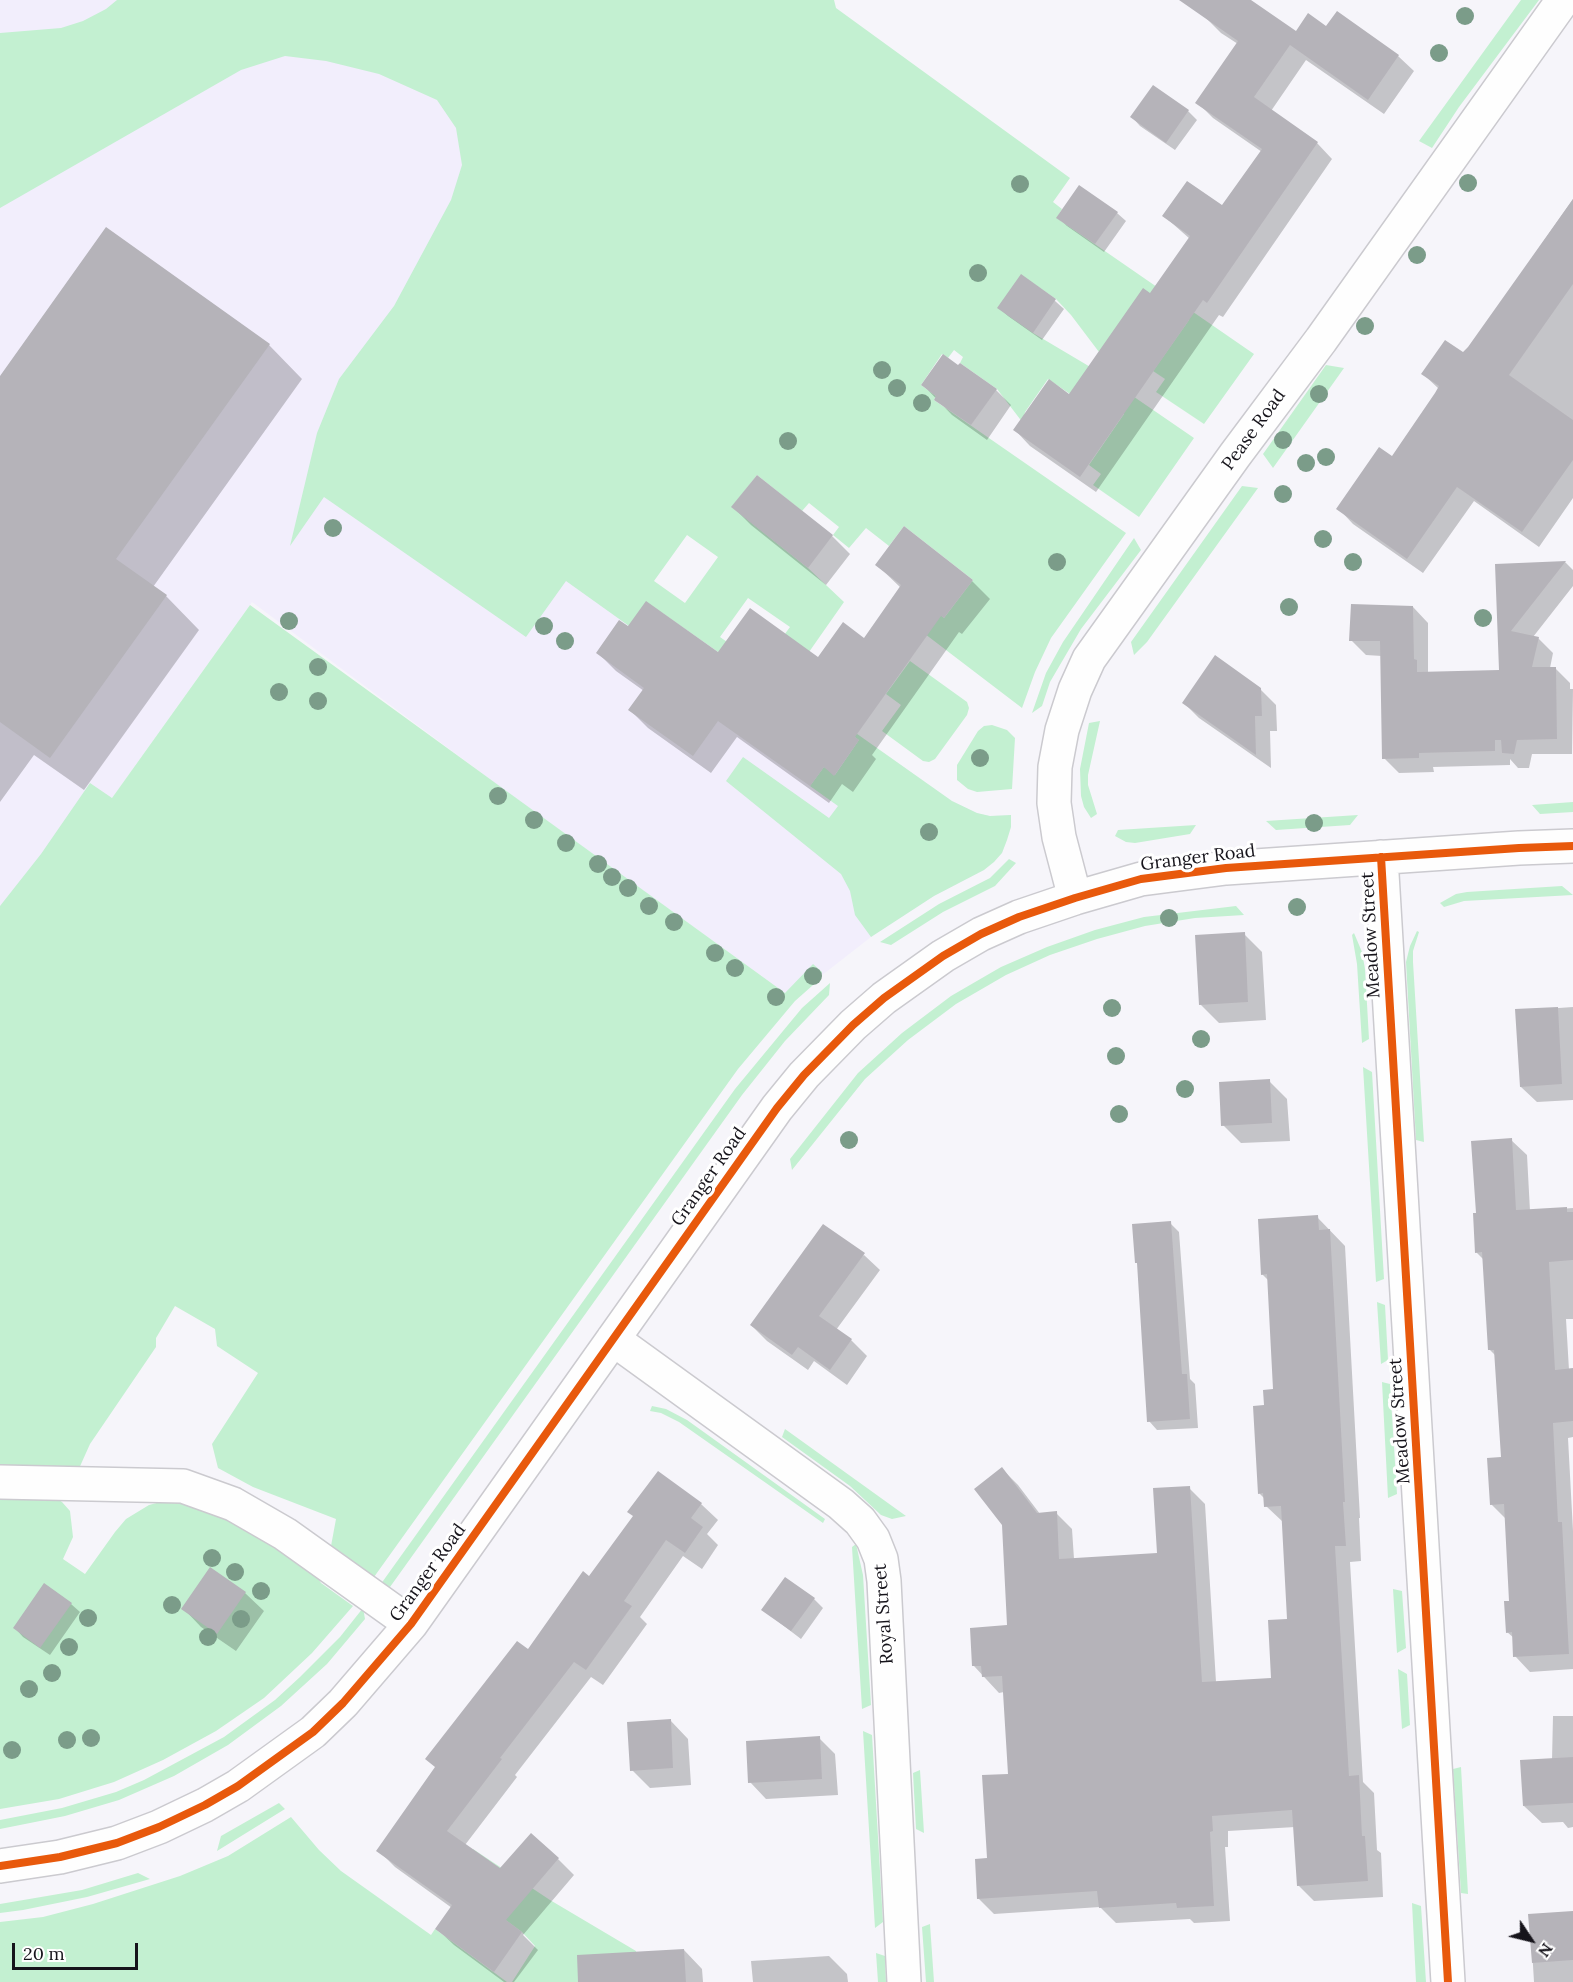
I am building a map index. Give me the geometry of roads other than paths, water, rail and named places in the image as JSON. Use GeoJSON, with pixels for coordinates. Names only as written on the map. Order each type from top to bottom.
{"type":"FeatureCollection","features":[{"type":"Feature","properties":{"kind":"street","name":"Pease Road"},"geometry":{"type":"LineString","coordinates":[[1075,898],[1059,837],[1054,803],[1055,767],[1062,730],[1075,690],[1089,659],[1235,455],[1321,340],[1563,0]]}},
{"type":"Feature","properties":{"kind":"street","name":"Granger Road"},"geometry":{"type":"LineString","coordinates":[[0,1866],[60,1857],[117,1843],[159,1827],[238,1786],[313,1732],[343,1703],[411,1624],[777,1108],[804,1075],[853,1025],[884,998],[943,956],[981,934],[1019,917],[1141,879],[1183,873],[1381,857],[1573,846]]}},
{"type":"Feature","properties":{"kind":"street","name":"Meadow Street"},"geometry":{"type":"LineString","coordinates":[[1381,857],[1448,1982]]}},
{"type":"Feature","properties":{"kind":"street","name":"Royal Street"},"geometry":{"type":"LineString","coordinates":[[614,1339],[841,1504],[860,1521],[873,1539],[881,1559],[884,1581],[904,1982]]}},
{"type":"Feature","properties":{"kind":"street"},"geometry":{"type":"LineString","coordinates":[[0,1482],[183,1486],[233,1504],[285,1534],[411,1624]]}}]}
